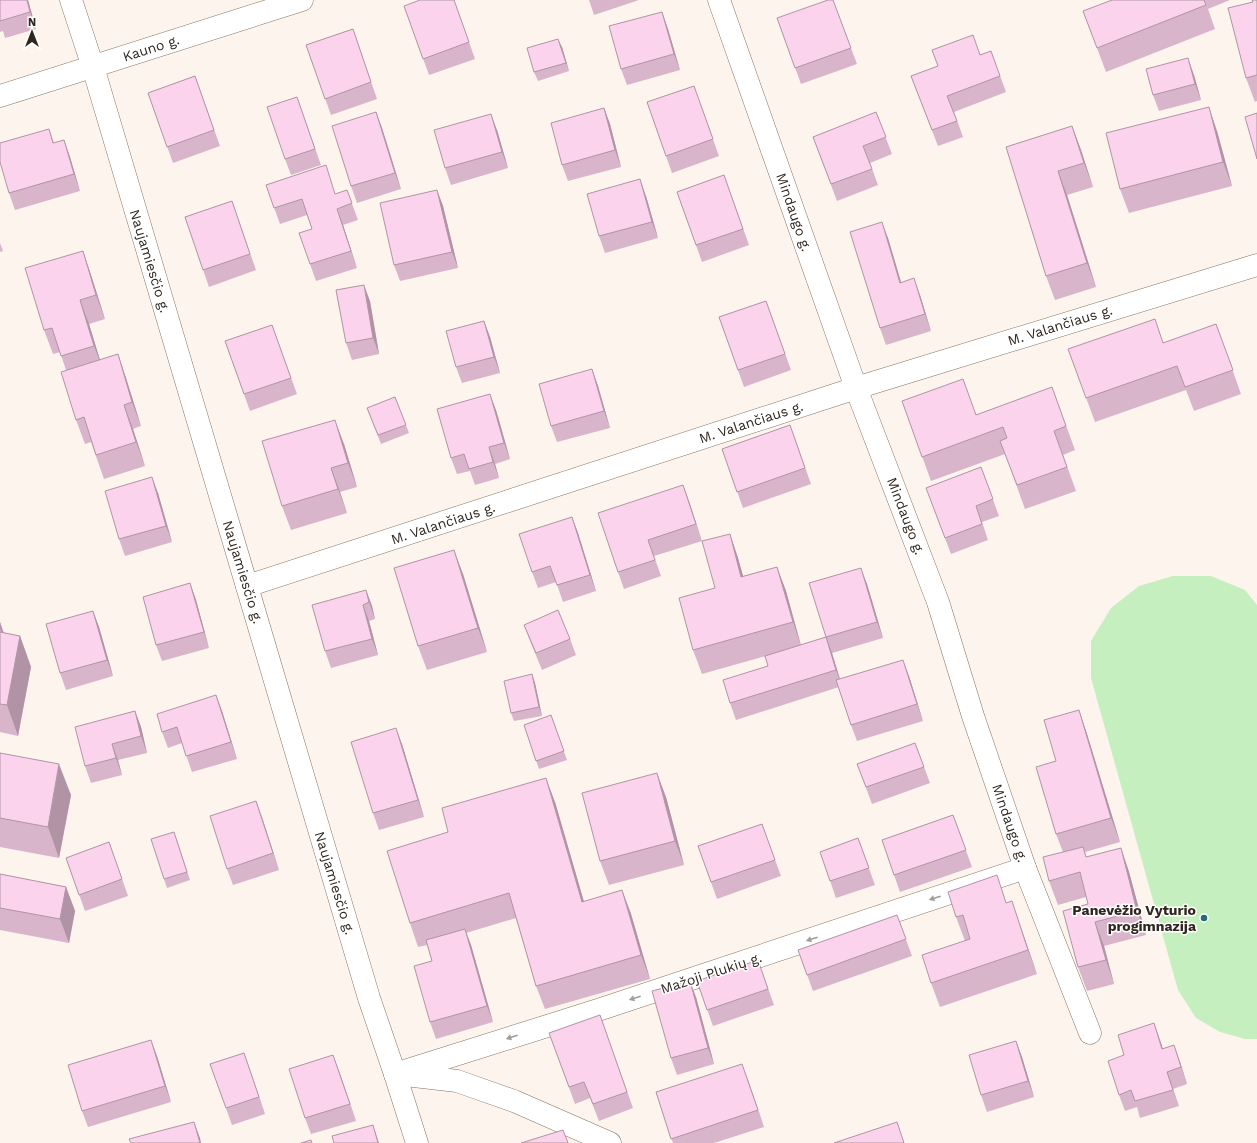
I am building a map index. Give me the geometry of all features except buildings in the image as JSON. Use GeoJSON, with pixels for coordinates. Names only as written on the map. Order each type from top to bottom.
{"type":"FeatureCollection","features":[{"type":"Feature","properties":{"kind":"street","name":"Naujamiesčio g."},"geometry":{"type":"LineString","coordinates":[[71,0],[93,67],[367,991],[417,1143]]}},
{"type":"Feature","properties":{"kind":"street","name":"Kauno g."},"geometry":{"type":"LineString","coordinates":[[0,96],[302,0]]}},
{"type":"Feature","properties":{"kind":"street","name":"Mindaugo g."},"geometry":{"type":"LineString","coordinates":[[719,0],[856,388],[938,602],[973,716],[1025,868],[1090,1033]]}},
{"type":"Feature","properties":{"kind":"street","name":"M. Valančiaus g."},"geometry":{"type":"LineString","coordinates":[[247,586],[856,388],[1257,265]]}},
{"type":"Feature","properties":{"kind":"street","name":"Mažoji Plukių g."},"geometry":{"type":"LineString","coordinates":[[395,1074],[598,1010],[1025,868]]}},
{"type":"Feature","properties":{"kind":"street"},"geometry":{"type":"LineString","coordinates":[[395,1074],[457,1081],[514,1101],[610,1143]]}},
{"type":"Feature","properties":{"kind":"green space"},"geometry":{"type":"Polygon","coordinates":[[[1173,576],[1211,576],[1245,590],[1257,605],[1257,1039],[1245,1039],[1220,1032],[1196,1018],[1178,990],[1091,678],[1091,641],[1111,608],[1139,586],[1173,576]]]}},
{"type":"Feature","properties":{"kind":"place","name":"Panevėžio Vyturio progimnazija"},"geometry":{"type":"Point","coordinates":[1204,918]}}]}
